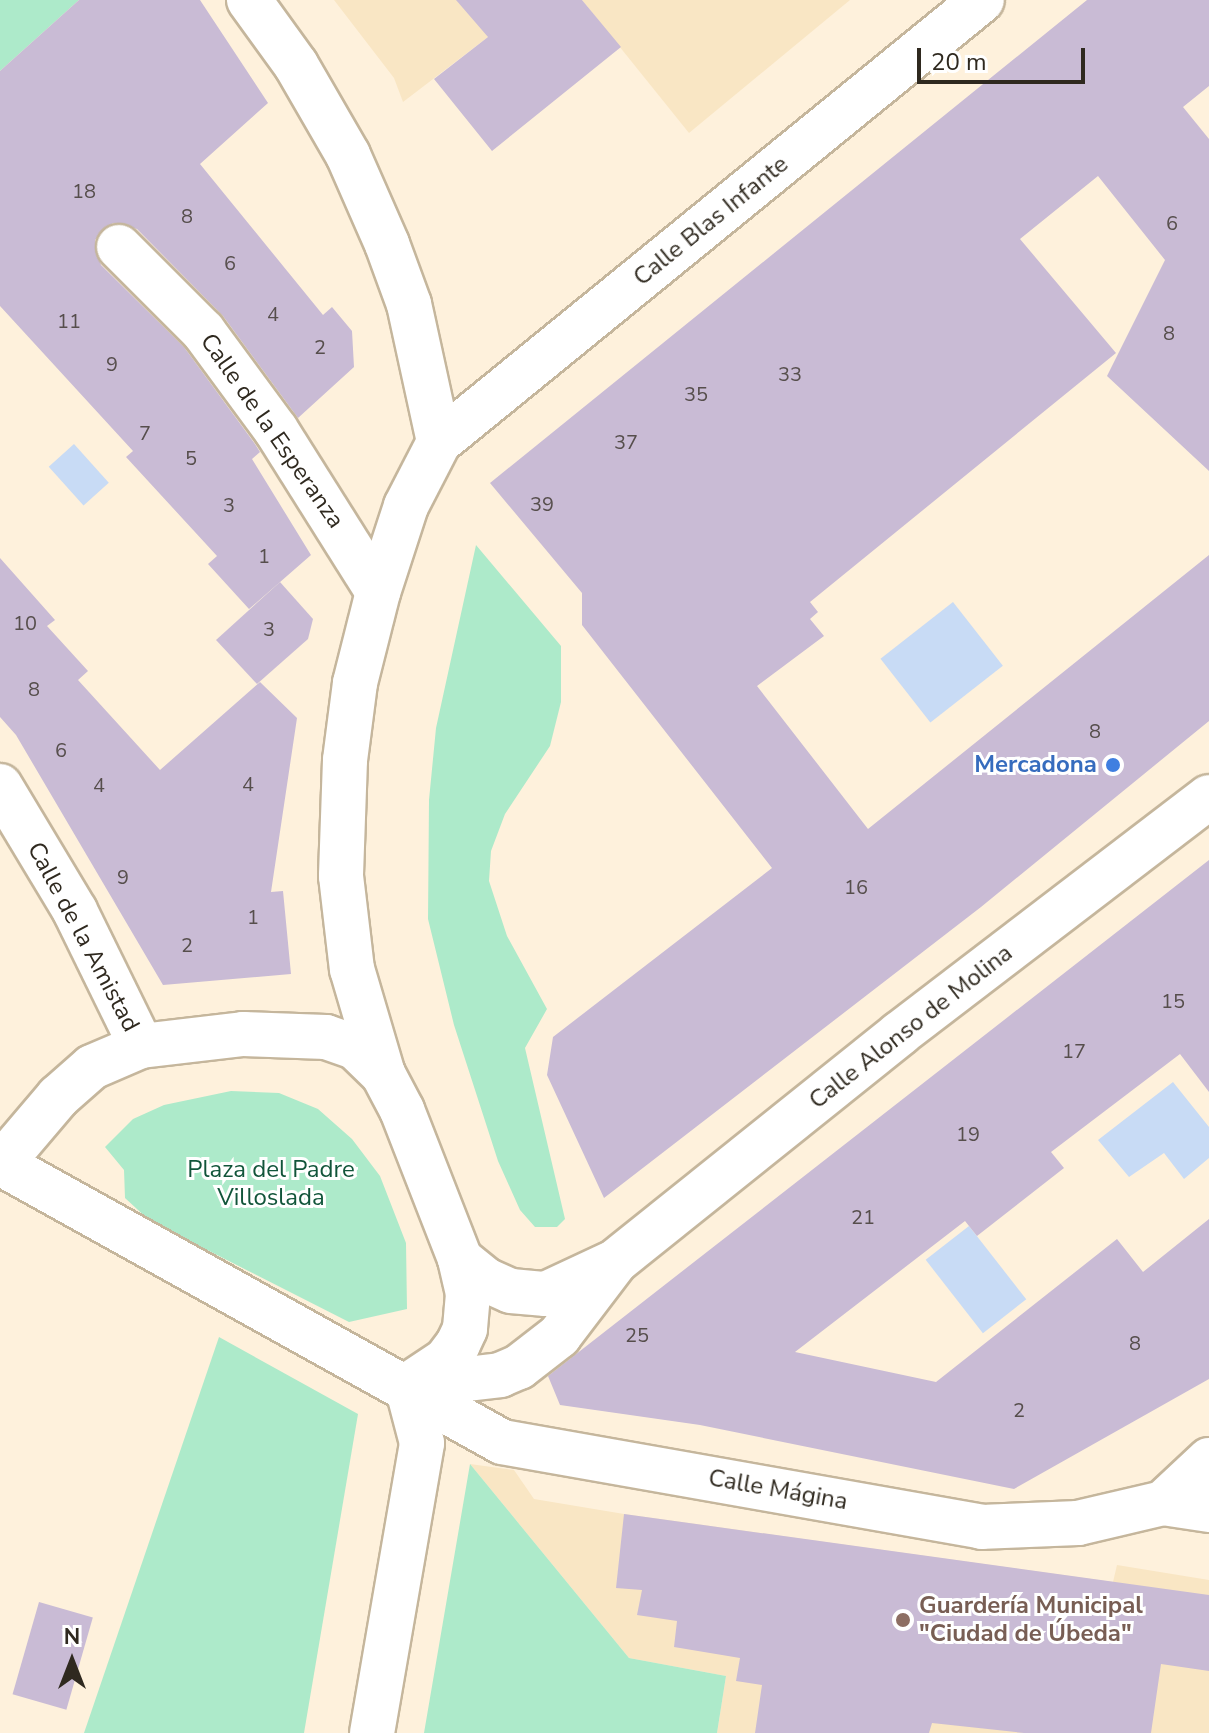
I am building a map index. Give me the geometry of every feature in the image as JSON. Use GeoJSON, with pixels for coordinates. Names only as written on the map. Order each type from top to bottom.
{"type":"FeatureCollection","features":[{"type":"Feature","properties":{"kind":"street"},"geometry":{"type":"LineString","coordinates":[[249,0],[296,65],[348,155],[387,244],[409,304],[439,442],[406,506],[378,592],[355,683],[345,760],[341,876],[352,969],[383,1074],[420,1153],[460,1259],[468,1294],[465,1329],[446,1360],[407,1386]]}},
{"type":"Feature","properties":{"kind":"street","name":"Calle Blas Infante"},"geometry":{"type":"LineString","coordinates":[[439,442],[982,0]]}},
{"type":"Feature","properties":{"kind":"street","name":"Calle de la Esperanza"},"geometry":{"type":"LineString","coordinates":[[119,247],[203,331],[276,430],[378,592]]}},
{"type":"Feature","properties":{"kind":"street","name":"Calle de la Amistad"},"geometry":{"type":"LineString","coordinates":[[0,786],[75,911],[141,1046]]}},
{"type":"Feature","properties":{"kind":"street","name":"Calle Alonso de Molina"},"geometry":{"type":"LineString","coordinates":[[460,1259],[486,1280],[511,1291],[546,1294],[616,1261],[899,1034],[1209,797]]}},
{"type":"Feature","properties":{"kind":"street"},"geometry":{"type":"LineString","coordinates":[[307,1036],[352,969]]}},
{"type":"Feature","properties":{"kind":"street"},"geometry":{"type":"LineString","coordinates":[[372,1733],[422,1443],[407,1386],[1,1163],[58,1097],[92,1067],[141,1046],[243,1034],[307,1036],[355,1047],[383,1074]]}},
{"type":"Feature","properties":{"kind":"street","name":"Calle Alonso de Molina"},"geometry":{"type":"LineString","coordinates":[[407,1386],[500,1375],[519,1367],[559,1336],[616,1261]]}},
{"type":"Feature","properties":{"kind":"street","name":"Calle Mágina"},"geometry":{"type":"LineString","coordinates":[[407,1386],[502,1442],[982,1527],[1078,1523],[1163,1503]]}},
{"type":"Feature","properties":{"kind":"street"},"geometry":{"type":"LineString","coordinates":[[1163,1503],[1209,1460]]}},
{"type":"Feature","properties":{"kind":"street"},"geometry":{"type":"LineString","coordinates":[[1163,1503],[1209,1510]]}},
{"type":"Feature","properties":{"kind":"shaded area"},"geometry":{"type":"Polygon","coordinates":[[[334,0],[472,0],[488,37],[403,102],[394,78],[334,0]]]}},
{"type":"Feature","properties":{"kind":"shaded area"},"geometry":{"type":"Polygon","coordinates":[[[582,0],[850,0],[689,133],[582,0]]]}},
{"type":"Feature","properties":{"kind":"shaded area","name":"Guardería Municipal \"Ciudad de Úbeda\""},"geometry":{"type":"Polygon","coordinates":[[[470,1464],[514,1470],[534,1499],[624,1514],[1113,1582],[1117,1565],[1209,1580],[1209,1733],[717,1733],[726,1676],[629,1658],[470,1464]]]}},
{"type":"Feature","properties":{"kind":"green space"},"geometry":{"type":"Polygon","coordinates":[[[0,0],[79,0],[0,71],[0,0]]]}},
{"type":"Feature","properties":{"kind":"green space"},"geometry":{"type":"Polygon","coordinates":[[[476,545],[561,646],[561,702],[550,746],[505,814],[491,851],[489,881],[507,936],[547,1009],[525,1048],[565,1219],[557,1227],[535,1227],[520,1210],[498,1161],[454,1025],[428,919],[429,800],[436,728],[476,545]]]}},
{"type":"Feature","properties":{"kind":"green space","name":"Plaza del Padre Villoslada"},"geometry":{"type":"Polygon","coordinates":[[[231,1091],[279,1093],[318,1109],[352,1139],[380,1176],[406,1243],[407,1309],[349,1322],[150,1221],[125,1198],[124,1170],[105,1147],[133,1119],[164,1105],[231,1091]]]}},
{"type":"Feature","properties":{"kind":"green space"},"geometry":{"type":"Polygon","coordinates":[[[219,1337],[358,1414],[304,1733],[84,1733],[219,1337]]]}},
{"type":"Feature","properties":{"kind":"green space"},"geometry":{"type":"Polygon","coordinates":[[[470,1464],[629,1658],[726,1676],[717,1733],[424,1733],[470,1464]]]}},
{"type":"Feature","properties":{"kind":"water"},"geometry":{"type":"Polygon","coordinates":[[[74,444],[109,483],[84,505],[49,467],[74,444]]]}},
{"type":"Feature","properties":{"kind":"water"},"geometry":{"type":"Polygon","coordinates":[[[953,602],[1003,666],[930,722],[881,659],[953,602]]]}},
{"type":"Feature","properties":{"kind":"water"},"geometry":{"type":"Polygon","coordinates":[[[1173,1082],[1209,1127],[1209,1158],[1184,1179],[1164,1153],[1129,1177],[1098,1140],[1173,1082]]]}},
{"type":"Feature","properties":{"kind":"water"},"geometry":{"type":"Polygon","coordinates":[[[969,1226],[1026,1299],[983,1333],[926,1260],[969,1226]]]}},
{"type":"Feature","properties":{"kind":"building"},"geometry":{"type":"Polygon","coordinates":[[[79,0],[200,0],[268,103],[200,164],[323,315],[332,307],[352,331],[354,367],[298,418],[223,316],[137,229],[113,223],[95,240],[101,265],[184,347],[255,444],[260,452],[252,459],[311,555],[249,609],[208,564],[217,556],[126,457],[133,451],[0,306],[0,71],[79,0]]]}},
{"type":"Feature","properties":{"kind":"building"},"geometry":{"type":"Polygon","coordinates":[[[456,0],[582,0],[621,47],[492,151],[434,79],[488,37],[456,0]]]}},
{"type":"Feature","properties":{"kind":"building"},"geometry":{"type":"Polygon","coordinates":[[[1087,0],[1209,0],[1209,86],[1183,107],[1209,139],[1209,471],[1107,376],[1165,260],[1098,176],[1020,239],[1116,353],[810,602],[818,612],[810,619],[824,636],[757,686],[868,829],[1209,555],[1209,721],[981,907],[604,1198],[547,1075],[553,1037],[772,868],[582,625],[582,593],[490,483],[1087,0]]]}},
{"type":"Feature","properties":{"kind":"building"},"geometry":{"type":"Polygon","coordinates":[[[0,558],[55,620],[47,626],[88,671],[78,680],[160,770],[260,682],[297,718],[271,892],[283,891],[291,974],[163,985],[16,735],[0,717],[0,558]]]}},
{"type":"Feature","properties":{"kind":"building"},"geometry":{"type":"Polygon","coordinates":[[[280,582],[313,619],[308,639],[257,684],[216,640],[280,582]]]}},
{"type":"Feature","properties":{"kind":"building"},"geometry":{"type":"Polygon","coordinates":[[[1209,860],[1209,1092],[1180,1054],[1051,1152],[1064,1168],[977,1236],[965,1221],[795,1352],[936,1382],[1117,1239],[1143,1272],[1209,1219],[1209,1379],[1014,1489],[700,1425],[560,1405],[548,1376],[1209,860]]]}},
{"type":"Feature","properties":{"kind":"building","name":"Guardería Municipal \"Ciudad de Úbeda\""},"geometry":{"type":"Polygon","coordinates":[[[624,1514],[1209,1595],[1209,1671],[1161,1664],[1151,1733],[1024,1733],[932,1723],[929,1733],[755,1733],[762,1685],[736,1681],[740,1658],[674,1647],[677,1621],[637,1615],[642,1590],[616,1588],[624,1514]]]}},
{"type":"Feature","properties":{"kind":"building"},"geometry":{"type":"Polygon","coordinates":[[[39,1602],[93,1617],[66,1710],[13,1694],[39,1602]]]}},
{"type":"Feature","properties":{"kind":"place","name":"Mercadona"},"geometry":{"type":"Point","coordinates":[1113,765]}},
{"type":"Feature","properties":{"kind":"place","name":"Guardería Municipal \"Ciudad de Úbeda\""},"geometry":{"type":"Point","coordinates":[903,1620]}}]}
